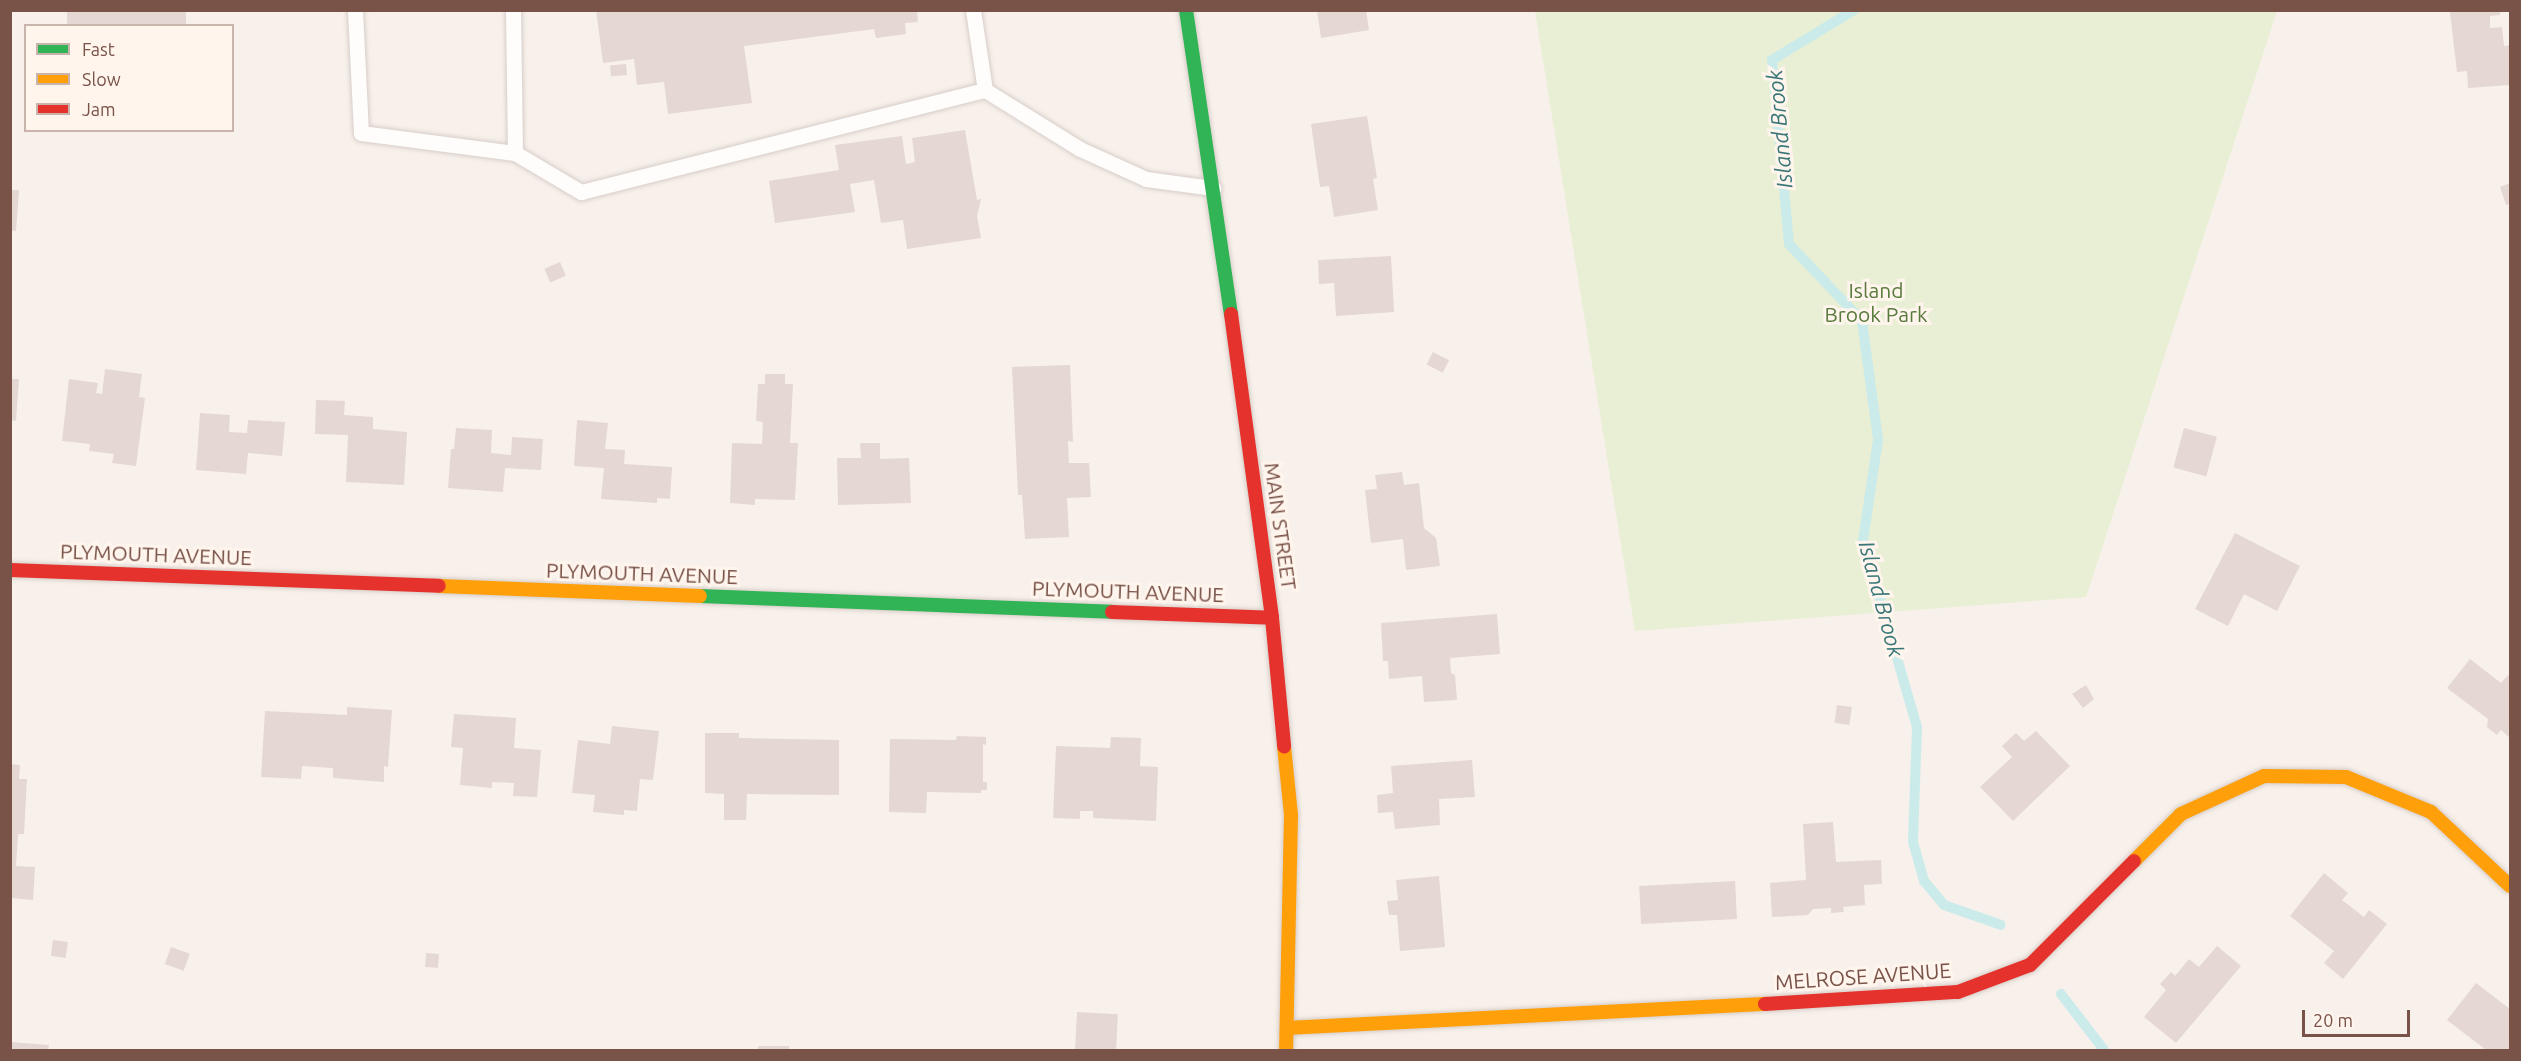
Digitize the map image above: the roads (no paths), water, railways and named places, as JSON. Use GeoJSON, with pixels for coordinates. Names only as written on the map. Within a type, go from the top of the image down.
{"type":"FeatureCollection","features":[{"type":"Feature","properties":{"kind":"street","name":"MAIN STREET"},"geometry":{"type":"LineString","coordinates":[[1186,10],[1213,188],[1272,618],[1291,815],[1286,1050]]}},
{"type":"Feature","properties":{"kind":"street","name":"PLYMOUTH AVENUE"},"geometry":{"type":"LineString","coordinates":[[10,570],[1272,618]]}},
{"type":"Feature","properties":{"kind":"street","name":"MELROSE AVENUE"},"geometry":{"type":"LineString","coordinates":[[1288,1028],[1523,1018],[1958,992],[2030,965],[2181,814],[2264,776],[2346,777],[2431,812],[2511,886]]}},
{"type":"Feature","properties":{"kind":"lane"},"geometry":{"type":"LineString","coordinates":[[355,10],[361,134],[515,153],[580,192],[984,90],[1080,149],[1146,179],[1213,188]]}},
{"type":"Feature","properties":{"kind":"lane"},"geometry":{"type":"LineString","coordinates":[[513,10],[515,153]]}},
{"type":"Feature","properties":{"kind":"lane"},"geometry":{"type":"LineString","coordinates":[[972,10],[984,90]]}},
{"type":"Feature","properties":{"kind":"waterway","name":"Island Brook"},"geometry":{"type":"LineString","coordinates":[[1854,10],[1772,60],[1789,244],[1862,321],[1878,440],[1863,540],[1917,727],[1913,842],[1924,881],[1944,905],[2001,925]]}},
{"type":"Feature","properties":{"kind":"waterway","name":"Island Brook"},"geometry":{"type":"LineString","coordinates":[[2061,994],[2104,1050]]}},
{"type":"Feature","properties":{"kind":"park label","name":"Island Brook Park"},"geometry":{"type":"Point","coordinates":[1876,302]}}]}
